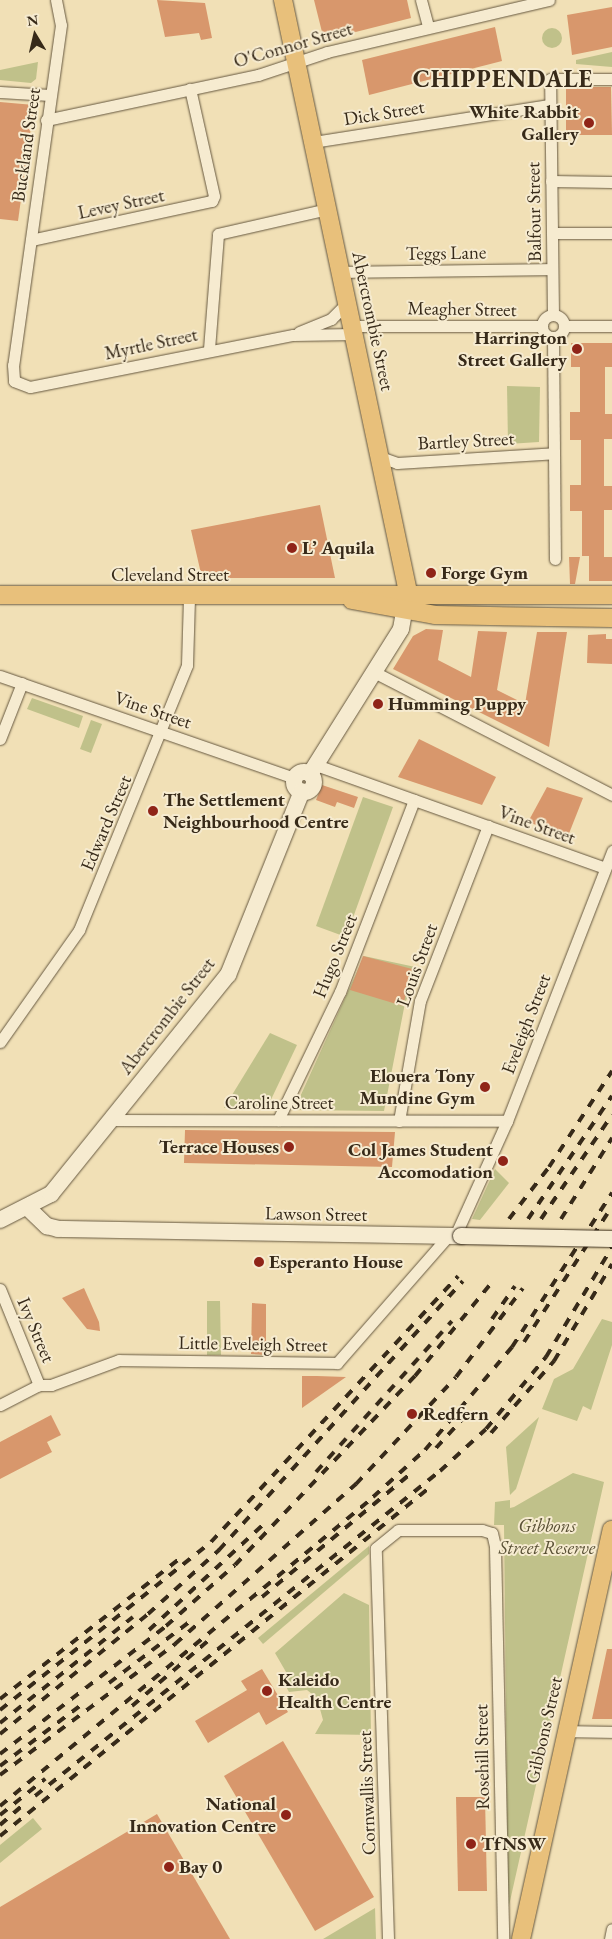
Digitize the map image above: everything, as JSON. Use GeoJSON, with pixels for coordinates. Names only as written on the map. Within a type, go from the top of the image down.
{"type":"FeatureCollection","features":[{"type":"Feature","properties":{"kind":"main road","name":"Abercrombie Street"},"geometry":{"type":"LineString","coordinates":[[283,0],[408,592]]}},
{"type":"Feature","properties":{"kind":"main road","name":"Cleveland Street"},"geometry":{"type":"LineString","coordinates":[[0,595],[340,597],[408,592],[612,595]]}},
{"type":"Feature","properties":{"kind":"main road"},"geometry":{"type":"LineString","coordinates":[[408,592],[463,616]]}},
{"type":"Feature","properties":{"kind":"main road","name":"Cleveland Street"},"geometry":{"type":"LineString","coordinates":[[340,597],[404,612],[463,616],[612,618]]}},
{"type":"Feature","properties":{"kind":"main road","name":"Gibbons Street"},"geometry":{"type":"LineString","coordinates":[[521,1939],[565,1731],[612,1531]]}},
{"type":"Feature","properties":{"kind":"street","name":"Buckland Street"},"geometry":{"type":"LineString","coordinates":[[17,384],[12,370],[61,24],[56,0]]}},
{"type":"Feature","properties":{"kind":"street"},"geometry":{"type":"LineString","coordinates":[[421,0],[428,27]]}},
{"type":"Feature","properties":{"kind":"street","name":"O'Connor Street"},"geometry":{"type":"LineString","coordinates":[[46,120],[258,74],[296,64],[327,52],[549,0]]}},
{"type":"Feature","properties":{"kind":"street","name":"Balfour Street"},"geometry":{"type":"LineString","coordinates":[[553,315],[550,79],[612,79]]}},
{"type":"Feature","properties":{"kind":"street","name":"Levey Street"},"geometry":{"type":"LineString","coordinates":[[31,240],[207,203],[214,196],[190,89]]}},
{"type":"Feature","properties":{"kind":"street"},"geometry":{"type":"LineString","coordinates":[[0,92],[50,95]]}},
{"type":"Feature","properties":{"kind":"street","name":"Dick Street"},"geometry":{"type":"LineString","coordinates":[[313,142],[550,105]]}},
{"type":"Feature","properties":{"kind":"street"},"geometry":{"type":"LineString","coordinates":[[551,182],[612,182]]}},
{"type":"Feature","properties":{"kind":"street"},"geometry":{"type":"LineString","coordinates":[[209,349],[215,238],[218,234],[327,209]]}},
{"type":"Feature","properties":{"kind":"street"},"geometry":{"type":"LineString","coordinates":[[552,233],[612,233]]}},
{"type":"Feature","properties":{"kind":"street","name":"Teggs Lane"},"geometry":{"type":"LineString","coordinates":[[340,272],[552,269]]}},
{"type":"Feature","properties":{"kind":"street","name":"Myrtle Street"},"geometry":{"type":"LineString","coordinates":[[293,335],[330,320],[347,303]]}},
{"type":"Feature","properties":{"kind":"street"},"geometry":{"type":"LineString","coordinates":[[553,315],[561,318],[564,326],[561,334],[553,337],[545,334],[542,326],[545,318],[553,315]]}},
{"type":"Feature","properties":{"kind":"street","name":"Meagher Street"},"geometry":{"type":"LineString","coordinates":[[353,330],[542,326]]}},
{"type":"Feature","properties":{"kind":"street"},"geometry":{"type":"LineString","coordinates":[[564,326],[612,326]]}},
{"type":"Feature","properties":{"kind":"street","name":"Myrtle Street"},"geometry":{"type":"LineString","coordinates":[[17,384],[30,387],[209,349],[293,335],[353,330]]}},
{"type":"Feature","properties":{"kind":"street"},"geometry":{"type":"LineString","coordinates":[[553,337],[555,559]]}},
{"type":"Feature","properties":{"kind":"street","name":"Bartley Street"},"geometry":{"type":"LineString","coordinates":[[380,457],[397,462],[448,461],[554,453]]}},
{"type":"Feature","properties":{"kind":"street","name":"Edward Street"},"geometry":{"type":"LineString","coordinates":[[0,1042],[80,930],[163,732],[187,665],[188,596]]}},
{"type":"Feature","properties":{"kind":"street","name":"Abercrombie Street"},"geometry":{"type":"LineString","coordinates":[[0,1220],[51,1194],[235,964],[306,777],[401,629],[404,612]]}},
{"type":"Feature","properties":{"kind":"street"},"geometry":{"type":"LineString","coordinates":[[374,672],[612,796]]}},
{"type":"Feature","properties":{"kind":"street","name":"Vine Street"},"geometry":{"type":"LineString","coordinates":[[0,676],[163,732],[306,777],[414,800],[605,868]]}},
{"type":"Feature","properties":{"kind":"street"},"geometry":{"type":"LineString","coordinates":[[0,740],[22,683]]}},
{"type":"Feature","properties":{"kind":"street","name":"Hugo Street"},"geometry":{"type":"LineString","coordinates":[[278,1120],[340,992],[414,800]]}},
{"type":"Feature","properties":{"kind":"street","name":"Louis Street"},"geometry":{"type":"LineString","coordinates":[[399,1121],[420,1001],[488,826]]}},
{"type":"Feature","properties":{"kind":"street","name":"Eveleigh Street"},"geometry":{"type":"LineString","coordinates":[[454,1236],[507,1121],[612,851]]}},
{"type":"Feature","properties":{"kind":"street","name":"Caroline Street"},"geometry":{"type":"LineString","coordinates":[[112,1120],[507,1121]]}},
{"type":"Feature","properties":{"kind":"street","name":"Lawson Street"},"geometry":{"type":"LineString","coordinates":[[27,1207],[47,1226],[58,1229],[612,1239]]}},
{"type":"Feature","properties":{"kind":"street","name":"Little Eveleigh Street"},"geometry":{"type":"LineString","coordinates":[[39,1384],[51,1385],[119,1360],[337,1363],[454,1236]]}},
{"type":"Feature","properties":{"kind":"street","name":"Ivy Street"},"geometry":{"type":"LineString","coordinates":[[0,1289],[39,1384]]}},
{"type":"Feature","properties":{"kind":"street"},"geometry":{"type":"LineString","coordinates":[[0,1405],[39,1384]]}},
{"type":"Feature","properties":{"kind":"street","name":"Rosehill Street"},"geometry":{"type":"LineString","coordinates":[[376,1555],[376,1548],[398,1530],[488,1531],[494,1538],[503,1939]]}},
{"type":"Feature","properties":{"kind":"street","name":"Cornwallis Street"},"geometry":{"type":"LineString","coordinates":[[376,1555],[388,1939]]}},
{"type":"Feature","properties":{"kind":"street"},"geometry":{"type":"LineString","coordinates":[[565,1731],[612,1732]]}},
{"type":"Feature","properties":{"kind":"street"},"geometry":{"type":"LineString","coordinates":[[610,1939],[612,1929]]}},
{"type":"Feature","properties":{"kind":"green space"},"geometry":{"type":"Polygon","coordinates":[[[552,28],[559,31],[562,38],[559,45],[552,48],[545,45],[542,38],[545,31],[552,28]]]}},
{"type":"Feature","properties":{"kind":"green space"},"geometry":{"type":"Polygon","coordinates":[[[612,52],[612,67],[576,64],[576,60],[612,52]]]}},
{"type":"Feature","properties":{"kind":"green space"},"geometry":{"type":"Polygon","coordinates":[[[38,62],[36,79],[31,83],[0,80],[0,70],[38,62]]]}},
{"type":"Feature","properties":{"kind":"green space"},"geometry":{"type":"Polygon","coordinates":[[[507,386],[540,387],[539,442],[508,444],[507,386]]]}},
{"type":"Feature","properties":{"kind":"green space"},"geometry":{"type":"Polygon","coordinates":[[[32,698],[83,716],[79,728],[27,709],[32,698]]]}},
{"type":"Feature","properties":{"kind":"green space"},"geometry":{"type":"Polygon","coordinates":[[[91,720],[102,724],[91,753],[80,749],[91,720]]]}},
{"type":"Feature","properties":{"kind":"green space"},"geometry":{"type":"Polygon","coordinates":[[[363,797],[393,807],[346,937],[316,926],[363,797]]]}},
{"type":"Feature","properties":{"kind":"green space"},"geometry":{"type":"Polygon","coordinates":[[[364,956],[420,968],[405,1003],[384,1111],[294,1110],[364,956]]]}},
{"type":"Feature","properties":{"kind":"green space"},"geometry":{"type":"Polygon","coordinates":[[[270,1033],[297,1045],[267,1108],[224,1108],[270,1033]]]}},
{"type":"Feature","properties":{"kind":"green space"},"geometry":{"type":"Polygon","coordinates":[[[495,1169],[509,1183],[480,1220],[472,1219],[495,1169]]]}},
{"type":"Feature","properties":{"kind":"green space"},"geometry":{"type":"Polygon","coordinates":[[[207,1301],[220,1301],[221,1355],[207,1355],[207,1301]]]}},
{"type":"Feature","properties":{"kind":"green space"},"geometry":{"type":"Polygon","coordinates":[[[602,1319],[612,1322],[612,1345],[591,1410],[583,1406],[577,1421],[542,1409],[554,1379],[573,1369],[602,1319]]]}},
{"type":"Feature","properties":{"kind":"green space"},"geometry":{"type":"Polygon","coordinates":[[[539,1417],[516,1489],[510,1495],[506,1447],[539,1417]]]}},
{"type":"Feature","properties":{"kind":"green space","name":"Gibbons Street Reserve"},"geometry":{"type":"Polygon","coordinates":[[[573,1473],[604,1482],[508,1910],[504,1525],[494,1525],[495,1502],[510,1500],[510,1508],[514,1507],[573,1473]]]}},
{"type":"Feature","properties":{"kind":"green space"},"geometry":{"type":"Polygon","coordinates":[[[369,1546],[369,1554],[263,1644],[258,1638],[369,1546]]]}},
{"type":"Feature","properties":{"kind":"green space"},"geometry":{"type":"Polygon","coordinates":[[[344,1593],[369,1605],[371,1735],[315,1734],[323,1720],[317,1698],[307,1690],[289,1692],[283,1681],[286,1672],[275,1653],[344,1593]]]}},
{"type":"Feature","properties":{"kind":"green space"},"geometry":{"type":"Polygon","coordinates":[[[33,1818],[42,1829],[0,1863],[0,1845],[33,1818]]]}},
{"type":"Feature","properties":{"kind":"green space"},"geometry":{"type":"Polygon","coordinates":[[[375,1908],[376,1939],[323,1939],[375,1908]]]}},
{"type":"Feature","properties":{"kind":"building"},"geometry":{"type":"Polygon","coordinates":[[[157,0],[205,3],[212,38],[201,40],[199,33],[165,37],[157,0]]]}},
{"type":"Feature","properties":{"kind":"building"},"geometry":{"type":"Polygon","coordinates":[[[314,0],[407,0],[411,18],[324,40],[314,0]]]}},
{"type":"Feature","properties":{"kind":"building"},"geometry":{"type":"Polygon","coordinates":[[[612,7],[612,47],[572,55],[567,15],[612,7]]]}},
{"type":"Feature","properties":{"kind":"building"},"geometry":{"type":"Polygon","coordinates":[[[495,27],[502,61],[369,95],[362,60],[495,27]]]}},
{"type":"Feature","properties":{"kind":"building","name":"White Rabbit Gallery"},"geometry":{"type":"Polygon","coordinates":[[[566,87],[611,87],[612,135],[566,135],[566,87]]]}},
{"type":"Feature","properties":{"kind":"building"},"geometry":{"type":"Polygon","coordinates":[[[0,102],[34,105],[18,221],[0,219],[0,102]]]}},
{"type":"Feature","properties":{"kind":"building"},"geometry":{"type":"Polygon","coordinates":[[[571,343],[612,343],[612,367],[605,367],[605,414],[612,414],[612,439],[604,439],[604,486],[612,486],[612,510],[604,510],[604,557],[612,557],[612,581],[589,581],[589,556],[582,556],[582,511],[570,511],[570,485],[581,485],[581,440],[570,440],[570,412],[580,412],[580,367],[571,367],[571,343]]]}},
{"type":"Feature","properties":{"kind":"building"},"geometry":{"type":"Polygon","coordinates":[[[320,505],[335,578],[202,578],[191,530],[320,505]]]}},
{"type":"Feature","properties":{"kind":"building"},"geometry":{"type":"Polygon","coordinates":[[[569,557],[580,557],[575,584],[570,584],[569,557]]]}},
{"type":"Feature","properties":{"kind":"building"},"geometry":{"type":"Polygon","coordinates":[[[426,629],[443,630],[438,660],[471,677],[478,631],[507,632],[497,690],[525,704],[537,632],[567,632],[549,747],[393,669],[413,636],[426,629]]]}},
{"type":"Feature","properties":{"kind":"building"},"geometry":{"type":"Polygon","coordinates":[[[606,634],[606,639],[612,639],[612,664],[587,663],[588,635],[606,634]]]}},
{"type":"Feature","properties":{"kind":"building"},"geometry":{"type":"Polygon","coordinates":[[[419,739],[496,777],[482,805],[398,777],[419,739]]]}},
{"type":"Feature","properties":{"kind":"building"},"geometry":{"type":"Polygon","coordinates":[[[322,785],[358,797],[354,808],[337,802],[335,807],[316,800],[322,785]]]}},
{"type":"Feature","properties":{"kind":"building"},"geometry":{"type":"Polygon","coordinates":[[[547,787],[583,798],[568,836],[528,822],[547,787]]]}},
{"type":"Feature","properties":{"kind":"building"},"geometry":{"type":"Polygon","coordinates":[[[363,956],[412,969],[403,1006],[350,990],[363,956]]]}},
{"type":"Feature","properties":{"kind":"building","name":"Terrace Houses"},"geometry":{"type":"Polygon","coordinates":[[[185,1130],[395,1132],[392,1167],[184,1163],[185,1130]]]}},
{"type":"Feature","properties":{"kind":"building"},"geometry":{"type":"Polygon","coordinates":[[[84,1288],[99,1322],[100,1331],[87,1329],[62,1298],[84,1288]]]}},
{"type":"Feature","properties":{"kind":"building"},"geometry":{"type":"Polygon","coordinates":[[[252,1303],[266,1304],[266,1355],[251,1354],[252,1303]]]}},
{"type":"Feature","properties":{"kind":"building"},"geometry":{"type":"Polygon","coordinates":[[[302,1376],[317,1376],[346,1377],[302,1408],[302,1376]]]}},
{"type":"Feature","properties":{"kind":"building"},"geometry":{"type":"Polygon","coordinates":[[[51,1415],[61,1435],[47,1442],[52,1452],[0,1479],[0,1442],[51,1415]]]}},
{"type":"Feature","properties":{"kind":"building"},"geometry":{"type":"Polygon","coordinates":[[[607,1649],[612,1649],[612,1719],[592,1719],[607,1649]]]}},
{"type":"Feature","properties":{"kind":"building"},"geometry":{"type":"Polygon","coordinates":[[[262,1669],[288,1712],[266,1725],[259,1712],[208,1743],[195,1721],[247,1690],[241,1681],[262,1669]]]}},
{"type":"Feature","properties":{"kind":"building","name":"National Innovation Centre"},"geometry":{"type":"Polygon","coordinates":[[[283,1741],[374,1897],[315,1931],[224,1776],[283,1741]]]}},
{"type":"Feature","properties":{"kind":"building","name":"TfNSW"},"geometry":{"type":"Polygon","coordinates":[[[456,1797],[485,1797],[487,1891],[458,1891],[456,1797]]]}},
{"type":"Feature","properties":{"kind":"building"},"geometry":{"type":"Polygon","coordinates":[[[157,1814],[230,1939],[0,1939],[0,1907],[157,1814]]]}},
{"type":"Feature","properties":{"kind":"railway"},"geometry":{"type":"LineString","coordinates":[[509,1219],[549,1167],[612,1071]]}},
{"type":"Feature","properties":{"kind":"railway"},"geometry":{"type":"LineString","coordinates":[[528,1219],[612,1096]]}},
{"type":"Feature","properties":{"kind":"railway"},"geometry":{"type":"LineString","coordinates":[[541,1219],[612,1115]]}},
{"type":"Feature","properties":{"kind":"railway"},"geometry":{"type":"LineString","coordinates":[[561,1219],[612,1138]]}},
{"type":"Feature","properties":{"kind":"railway"},"geometry":{"type":"LineString","coordinates":[[0,1806],[373,1497],[425,1450],[512,1347],[612,1193]]}},
{"type":"Feature","properties":{"kind":"railway"},"geometry":{"type":"LineString","coordinates":[[524,1342],[607,1214]]}},
{"type":"Feature","properties":{"kind":"railway"},"geometry":{"type":"LineString","coordinates":[[35,1796],[440,1471],[486,1429],[546,1357],[612,1247]]}},
{"type":"Feature","properties":{"kind":"railway"},"geometry":{"type":"LineString","coordinates":[[491,1433],[554,1361],[612,1264]]}},
{"type":"Feature","properties":{"kind":"railway"},"geometry":{"type":"LineString","coordinates":[[0,1710],[211,1542],[458,1276]]}},
{"type":"Feature","properties":{"kind":"railway"},"geometry":{"type":"LineString","coordinates":[[0,1734],[148,1614],[219,1550],[463,1281]]}},
{"type":"Feature","properties":{"kind":"railway"},"geometry":{"type":"LineString","coordinates":[[0,1754],[166,1626],[235,1565],[415,1376],[489,1286]]}},
{"type":"Feature","properties":{"kind":"railway"},"geometry":{"type":"LineString","coordinates":[[492,1319],[515,1286]]}},
{"type":"Feature","properties":{"kind":"railway"},"geometry":{"type":"LineString","coordinates":[[0,1775],[175,1644],[356,1484],[456,1377],[523,1288]]}},
{"type":"Feature","properties":{"kind":"railway"},"geometry":{"type":"LineString","coordinates":[[316,1472],[452,1321]]}},
{"type":"Feature","properties":{"kind":"railway"},"geometry":{"type":"LineString","coordinates":[[436,1448],[468,1413]]}},
{"type":"Feature","properties":{"kind":"railway"},"geometry":{"type":"LineString","coordinates":[[262,1597],[410,1474]]}},
{"type":"Feature","properties":{"kind":"railway"},"geometry":{"type":"LineString","coordinates":[[0,1836],[429,1488]]}},
{"type":"Feature","properties":{"kind":"railway"},"geometry":{"type":"LineString","coordinates":[[149,1630],[267,1521]]}},
{"type":"Feature","properties":{"kind":"railway"},"geometry":{"type":"LineString","coordinates":[[0,1699],[183,1556]]}},
{"type":"Feature","properties":{"kind":"railway"},"geometry":{"type":"LineString","coordinates":[[0,1723],[133,1617]]}},
{"type":"Feature","properties":{"kind":"railway"},"geometry":{"type":"LineString","coordinates":[[109,1683],[189,1622]]}},
{"type":"Feature","properties":{"kind":"railway"},"geometry":{"type":"LineString","coordinates":[[132,1706],[209,1640]]}},
{"type":"Feature","properties":{"kind":"railway"},"geometry":{"type":"LineString","coordinates":[[0,1766],[80,1706]]}},
{"type":"Feature","properties":{"kind":"railway"},"geometry":{"type":"LineString","coordinates":[[0,1815],[45,1779]]}},
{"type":"Feature","properties":{"kind":"railway"},"geometry":{"type":"LineString","coordinates":[[0,1825],[21,1807]]}},
{"type":"Feature","properties":{"kind":"place","name":"White Rabbit Gallery"},"geometry":{"type":"Point","coordinates":[589,123]}},
{"type":"Feature","properties":{"kind":"place","name":"Harrington Street Gallery"},"geometry":{"type":"Point","coordinates":[577,349]}},
{"type":"Feature","properties":{"kind":"place","name":"L’ Aquila"},"geometry":{"type":"Point","coordinates":[292,548]}},
{"type":"Feature","properties":{"kind":"place","name":"Forge Gym"},"geometry":{"type":"Point","coordinates":[431,573]}},
{"type":"Feature","properties":{"kind":"place","name":"Humming Puppy"},"geometry":{"type":"Point","coordinates":[378,704]}},
{"type":"Feature","properties":{"kind":"place","name":"The Settlement Neighbourhood Centre"},"geometry":{"type":"Point","coordinates":[153,811]}},
{"type":"Feature","properties":{"kind":"place","name":"Elouera Tony Mundine Gym"},"geometry":{"type":"Point","coordinates":[485,1087]}},
{"type":"Feature","properties":{"kind":"place","name":"Terrace Houses"},"geometry":{"type":"Point","coordinates":[289,1147]}},
{"type":"Feature","properties":{"kind":"place","name":"Col James Student Accomodation"},"geometry":{"type":"Point","coordinates":[503,1161]}},
{"type":"Feature","properties":{"kind":"place","name":"Esperanto House"},"geometry":{"type":"Point","coordinates":[259,1262]}},
{"type":"Feature","properties":{"kind":"place","name":"Redfern"},"geometry":{"type":"Point","coordinates":[412,1414]}},
{"type":"Feature","properties":{"kind":"place","name":"Kaleido Health Centre"},"geometry":{"type":"Point","coordinates":[267,1691]}},
{"type":"Feature","properties":{"kind":"place","name":"National Innovation Centre"},"geometry":{"type":"Point","coordinates":[286,1815]}},
{"type":"Feature","properties":{"kind":"place","name":"TfNSW"},"geometry":{"type":"Point","coordinates":[471,1844]}},
{"type":"Feature","properties":{"kind":"place","name":"Bay 0"},"geometry":{"type":"Point","coordinates":[169,1867]}},
{"type":"Feature","properties":{"kind":"district","name":"CHIPPENDALE"},"geometry":{"type":"Point","coordinates":[503,79]}}]}
